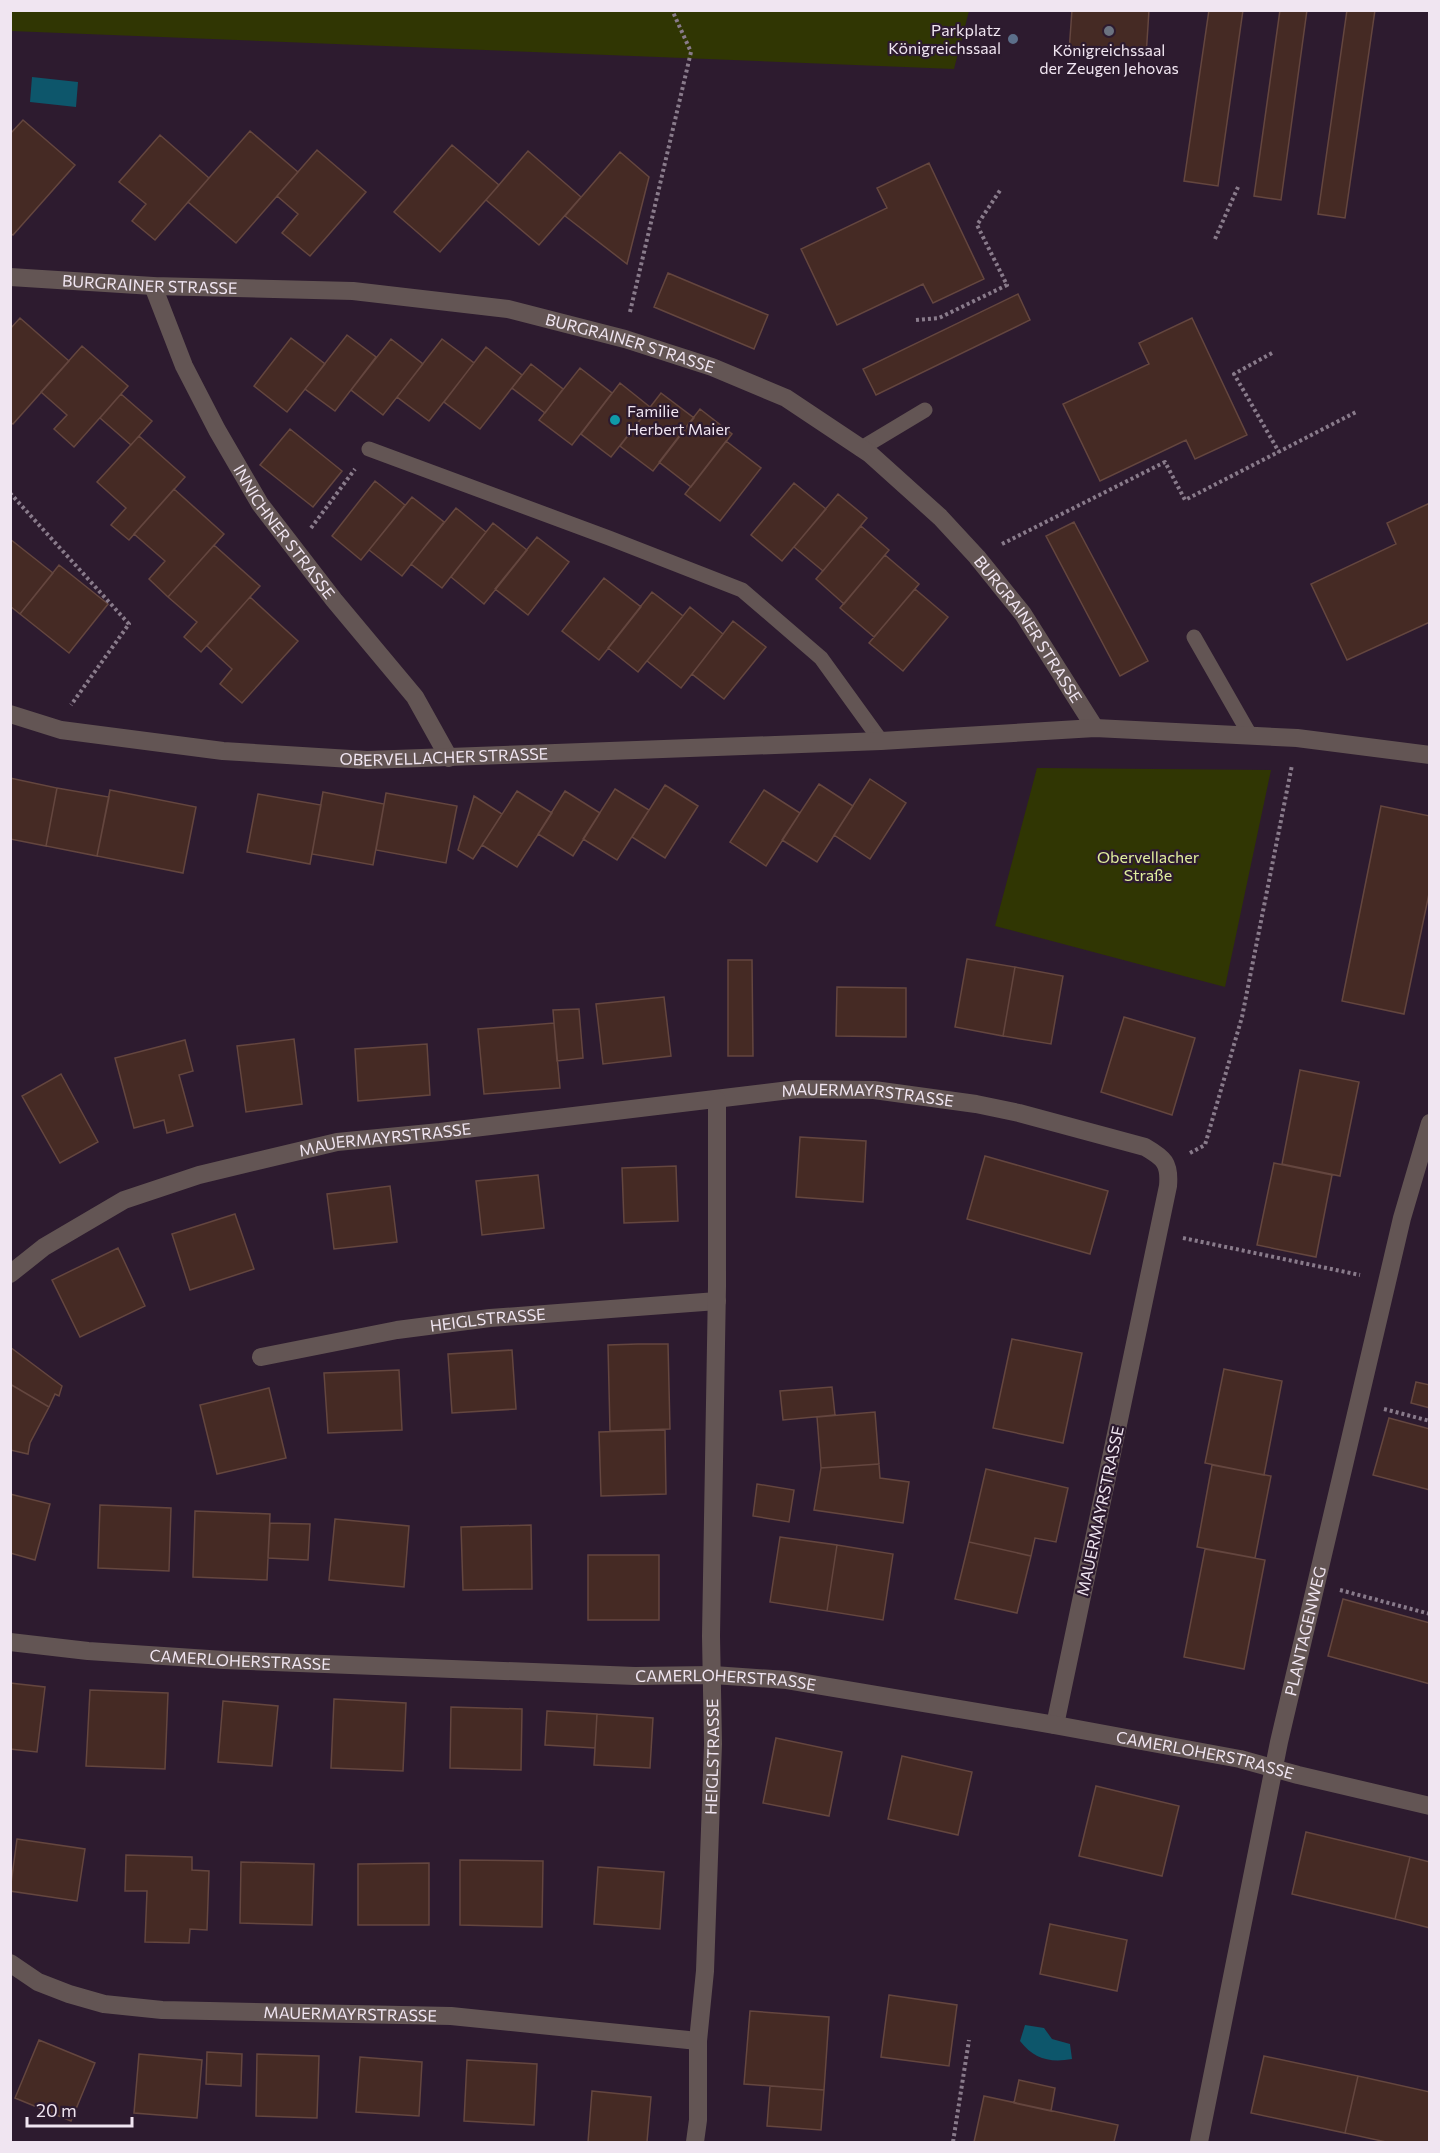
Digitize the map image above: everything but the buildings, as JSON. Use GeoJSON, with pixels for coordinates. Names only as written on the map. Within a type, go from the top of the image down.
{"type":"FeatureCollection","features":[{"type":"Feature","properties":{"kind":"street","name":"BURGRAINER STRASSE"},"geometry":{"type":"LineString","coordinates":[[10,278],[153,286],[353,291],[508,309],[625,339],[712,367],[786,398],[870,454],[939,518],[976,557],[1023,614],[1095,728]]}},
{"type":"Feature","properties":{"kind":"street","name":"INNICHNER STRASSE"},"geometry":{"type":"LineString","coordinates":[[153,286],[184,366],[217,430],[260,504],[334,600],[415,697],[449,758]]}},
{"type":"Feature","properties":{"kind":"street","name":"OBERVELLACHER STRASSE"},"geometry":{"type":"LineString","coordinates":[[10,714],[61,730],[223,751],[367,760],[881,741],[1095,728],[1297,738],[1430,755]]}},
{"type":"Feature","properties":{"kind":"street","name":"MAUERMAYRSTRASSE"},"geometry":{"type":"LineString","coordinates":[[12,1269],[44,1247],[124,1200],[199,1175],[337,1142],[798,1089],[874,1090],[929,1097],[1019,1113],[1144,1147],[1160,1156],[1167,1165],[1168,1186],[1055,1725]]}},
{"type":"Feature","properties":{"kind":"street","name":"HEIGLSTRASSE"},"geometry":{"type":"LineString","coordinates":[[695,2142],[698,2120],[698,2041],[705,1971],[712,1756],[711,1636],[717,1300],[717,1100]]}},
{"type":"Feature","properties":{"kind":"street","name":"PLANTAGENWEG"},"geometry":{"type":"LineString","coordinates":[[1199,2142],[1274,1769],[1401,1218],[1430,1123]]}},
{"type":"Feature","properties":{"kind":"street","name":"HEIGLSTRASSE"},"geometry":{"type":"LineString","coordinates":[[261,1357],[397,1330],[490,1318],[717,1300]]}},
{"type":"Feature","properties":{"kind":"street","name":"CAMERLOHERSTRASSE"},"geometry":{"type":"LineString","coordinates":[[10,1642],[88,1651],[224,1660],[634,1676],[713,1675],[787,1680],[1240,1759],[1430,1806]]}},
{"type":"Feature","properties":{"kind":"street","name":"MAUERMAYRSTRASSE"},"geometry":{"type":"LineString","coordinates":[[10,1963],[38,1982],[105,2004],[162,2010],[451,2016],[698,2041]]}},
{"type":"Feature","properties":{"kind":"lane"},"geometry":{"type":"LineString","coordinates":[[860,449],[925,410]]}},
{"type":"Feature","properties":{"kind":"lane"},"geometry":{"type":"LineString","coordinates":[[369,449],[742,590],[821,658],[881,741]]}},
{"type":"Feature","properties":{"kind":"lane"},"geometry":{"type":"LineString","coordinates":[[1194,637],[1250,735]]}},
{"type":"Feature","properties":{"kind":"path"},"geometry":{"type":"LineString","coordinates":[[625,339],[691,52],[672,10]]}},
{"type":"Feature","properties":{"kind":"path"},"geometry":{"type":"LineString","coordinates":[[1215,239],[1238,188]]}},
{"type":"Feature","properties":{"kind":"path"},"geometry":{"type":"LineString","coordinates":[[916,320],[939,318],[1007,285],[977,225],[1001,189]]}},
{"type":"Feature","properties":{"kind":"path"},"geometry":{"type":"LineString","coordinates":[[1272,353],[1234,374],[1279,452]]}},
{"type":"Feature","properties":{"kind":"path"},"geometry":{"type":"LineString","coordinates":[[976,557],[1165,462],[1185,500],[1358,411]]}},
{"type":"Feature","properties":{"kind":"path"},"geometry":{"type":"LineString","coordinates":[[321,513],[352,473]]}},
{"type":"Feature","properties":{"kind":"path"},"geometry":{"type":"LineString","coordinates":[[10,493],[129,624],[86,683]]}},
{"type":"Feature","properties":{"kind":"path"},"geometry":{"type":"LineString","coordinates":[[1167,1165],[1205,1145],[1242,1017],[1297,738]]}},
{"type":"Feature","properties":{"kind":"path"},"geometry":{"type":"LineString","coordinates":[[1158,1233],[1367,1276]]}},
{"type":"Feature","properties":{"kind":"path"},"geometry":{"type":"LineString","coordinates":[[1383,1409],[1430,1421]]}},
{"type":"Feature","properties":{"kind":"path"},"geometry":{"type":"LineString","coordinates":[[1338,1590],[1430,1614]]}},
{"type":"Feature","properties":{"kind":"path"},"geometry":{"type":"LineString","coordinates":[[952,2142],[969,2040]]}},
{"type":"Feature","properties":{"kind":"green space"},"geometry":{"type":"Polygon","coordinates":[[[11,10],[969,11],[954,69],[11,31],[11,10]]]}},
{"type":"Feature","properties":{"kind":"green space","name":"Obervellacher Straße"},"geometry":{"type":"Polygon","coordinates":[[[1037,768],[1271,770],[1225,987],[995,926],[1037,768]]]}},
{"type":"Feature","properties":{"kind":"water"},"geometry":{"type":"Polygon","coordinates":[[[32,77],[78,82],[76,107],[30,102],[32,77]]]}},
{"type":"Feature","properties":{"kind":"water"},"geometry":{"type":"Polygon","coordinates":[[[1025,2025],[1044,2028],[1052,2039],[1070,2044],[1072,2059],[1050,2060],[1031,2052],[1020,2041],[1025,2025]]]}},
{"type":"Feature","properties":{"kind":"place","name":"Königreichssaal der Zeugen Jehovas"},"geometry":{"type":"Point","coordinates":[1109,31]}},
{"type":"Feature","properties":{"kind":"place","name":"Parkplatz Königreichssaal"},"geometry":{"type":"Point","coordinates":[1013,39]}},
{"type":"Feature","properties":{"kind":"place","name":"Familie Herbert Maier"},"geometry":{"type":"Point","coordinates":[615,420]}}]}
